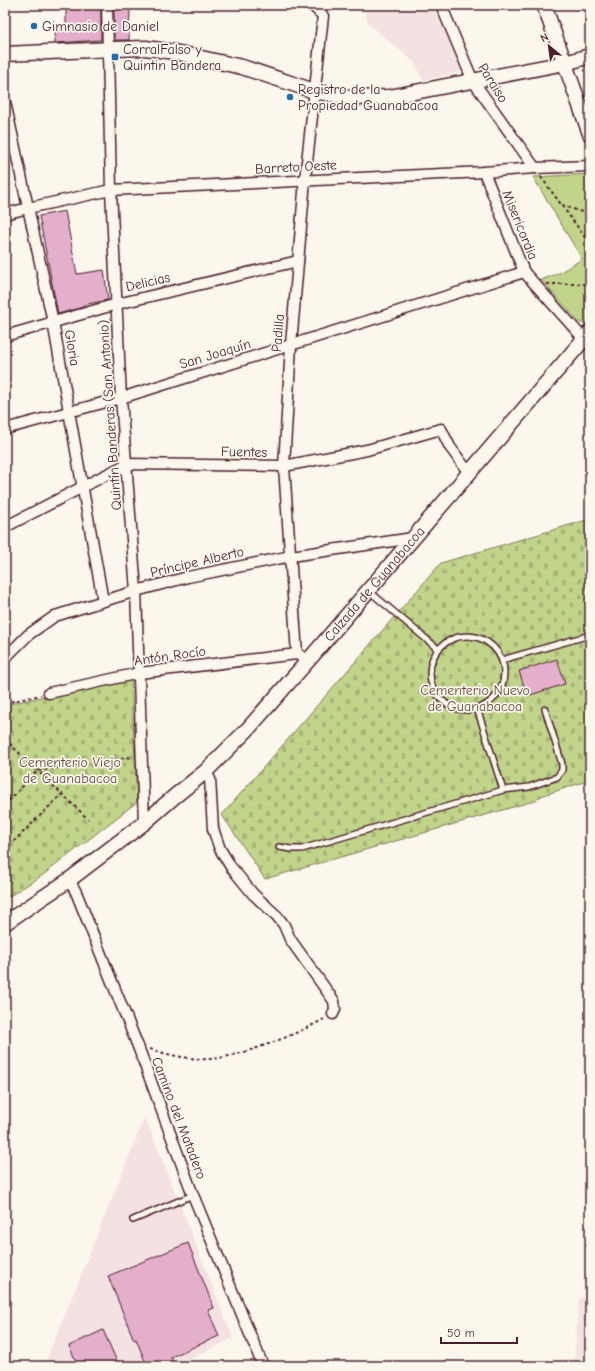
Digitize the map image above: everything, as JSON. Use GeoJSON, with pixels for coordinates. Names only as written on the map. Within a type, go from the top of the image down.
{"type":"FeatureCollection","features":[{"type":"Feature","properties":{"kind":"main road"},"geometry":{"type":"LineString","coordinates":[[544,5],[590,134]]}},
{"type":"Feature","properties":{"kind":"main road"},"geometry":{"type":"LineString","coordinates":[[5,54],[146,48],[194,55],[242,67],[314,91],[353,98],[389,97],[565,63],[590,56]]}},
{"type":"Feature","properties":{"kind":"main road","name":"Calzada de Guanabacoa"},"geometry":{"type":"LineString","coordinates":[[5,923],[69,880],[144,823],[205,772],[246,730],[303,657],[369,591],[587,336]]}},
{"type":"Feature","properties":{"kind":"street","name":"Quintín Banderas (San Antonio)"},"geometry":{"type":"LineString","coordinates":[[107,5],[111,190],[116,304],[121,398],[136,591],[144,823]]}},
{"type":"Feature","properties":{"kind":"street","name":"Padilla"},"geometry":{"type":"LineString","coordinates":[[303,657],[291,556],[284,466],[291,345],[305,180],[323,16],[312,5]]}},
{"type":"Feature","properties":{"kind":"street","name":"Paraiso"},"geometry":{"type":"LineString","coordinates":[[441,5],[473,81],[535,168]]}},
{"type":"Feature","properties":{"kind":"street","name":"Gloria"},"geometry":{"type":"LineString","coordinates":[[5,102],[53,322],[103,601]]}},
{"type":"Feature","properties":{"kind":"street","name":"Barreto Oeste"},"geometry":{"type":"LineString","coordinates":[[5,214],[111,190],[590,166]]}},
{"type":"Feature","properties":{"kind":"street","name":"Misericordia"},"geometry":{"type":"LineString","coordinates":[[484,172],[524,272],[534,284],[587,336]]}},
{"type":"Feature","properties":{"kind":"street","name":"Delicias"},"geometry":{"type":"LineString","coordinates":[[5,336],[116,304],[298,261]]}},
{"type":"Feature","properties":{"kind":"street","name":"San Joaquín"},"geometry":{"type":"LineString","coordinates":[[5,429],[121,398],[524,272]]}},
{"type":"Feature","properties":{"kind":"street","name":"Fuentes"},"geometry":{"type":"LineString","coordinates":[[5,527],[127,464],[284,466],[367,450],[441,429],[450,447],[469,473]]}},
{"type":"Feature","properties":{"kind":"street","name":"Príncipe Alberto"},"geometry":{"type":"LineString","coordinates":[[5,658],[28,635],[55,616],[136,591],[188,577],[291,556],[413,538]]}},
{"type":"Feature","properties":{"kind":"street","name":"Antón Rocío"},"geometry":{"type":"LineString","coordinates":[[49,693],[139,673],[303,657]]}},
{"type":"Feature","properties":{"kind":"street"},"geometry":{"type":"LineString","coordinates":[[205,772],[210,779],[213,829],[220,849],[231,867],[253,894],[277,916],[284,925],[290,939],[334,1001],[335,1009],[333,1014]]}},
{"type":"Feature","properties":{"kind":"street","name":"Camino del Matadero"},"geometry":{"type":"LineString","coordinates":[[69,880],[76,892],[139,1050],[194,1195],[263,1366]]}},
{"type":"Feature","properties":{"kind":"lane"},"geometry":{"type":"LineString","coordinates":[[369,591],[438,649]]}},
{"type":"Feature","properties":{"kind":"lane"},"geometry":{"type":"LineString","coordinates":[[502,660],[590,635]]}},
{"type":"Feature","properties":{"kind":"lane"},"geometry":{"type":"LineString","coordinates":[[460,636],[474,636],[486,640],[500,654],[502,660],[504,673],[502,686],[494,698],[478,708],[458,708],[446,703],[436,693],[431,681],[430,668],[438,649],[448,641],[460,636]]}},
{"type":"Feature","properties":{"kind":"lane"},"geometry":{"type":"LineString","coordinates":[[478,708],[503,790]]}},
{"type":"Feature","properties":{"kind":"lane"},"geometry":{"type":"LineString","coordinates":[[279,846],[291,849],[302,849],[503,790],[529,787],[557,777],[562,770],[562,764],[544,709]]}},
{"type":"Feature","properties":{"kind":"lane"},"geometry":{"type":"LineString","coordinates":[[134,1220],[194,1195]]}},
{"type":"Feature","properties":{"kind":"path"},"geometry":{"type":"LineString","coordinates":[[535,168],[590,244]]}},
{"type":"Feature","properties":{"kind":"path"},"geometry":{"type":"LineString","coordinates":[[561,204],[590,215]]}},
{"type":"Feature","properties":{"kind":"path"},"geometry":{"type":"LineString","coordinates":[[534,284],[590,284]]}},
{"type":"Feature","properties":{"kind":"path"},"geometry":{"type":"LineString","coordinates":[[5,703],[49,693]]}},
{"type":"Feature","properties":{"kind":"path"},"geometry":{"type":"LineString","coordinates":[[5,746],[8,743],[88,819]]}},
{"type":"Feature","properties":{"kind":"path"},"geometry":{"type":"LineString","coordinates":[[5,805],[37,771],[132,756]]}},
{"type":"Feature","properties":{"kind":"path"},"geometry":{"type":"LineString","coordinates":[[5,850],[62,794]]}},
{"type":"Feature","properties":{"kind":"path"},"geometry":{"type":"LineString","coordinates":[[139,1050],[146,1048],[162,1053],[201,1060],[225,1057],[274,1042],[317,1024],[333,1014]]}},
{"type":"Feature","properties":{"kind":"shaded area"},"geometry":{"type":"Polygon","coordinates":[[[362,5],[433,5],[462,72],[423,80],[415,63],[369,24],[362,5]]]}},
{"type":"Feature","properties":{"kind":"shaded area"},"geometry":{"type":"Polygon","coordinates":[[[145,1117],[233,1338],[175,1366],[44,1366],[145,1117]]]}},
{"type":"Feature","properties":{"kind":"shaded area"},"geometry":{"type":"Polygon","coordinates":[[[590,1293],[590,1366],[574,1366],[579,1299],[590,1293]]]}},
{"type":"Feature","properties":{"kind":"green space"},"geometry":{"type":"Polygon","coordinates":[[[590,174],[590,316],[584,324],[579,322],[541,280],[559,273],[582,259],[533,177],[590,174]]]}},
{"type":"Feature","properties":{"kind":"green space","name":"Cementerio Nuevo de Guanabacoa"},"geometry":{"type":"Polygon","coordinates":[[[590,519],[590,780],[541,796],[537,800],[265,879],[222,815],[441,563],[590,519]]]}},
{"type":"Feature","properties":{"kind":"green space","name":"Cementerio Viejo de Guanabacoa"},"geometry":{"type":"Polygon","coordinates":[[[131,677],[137,802],[43,875],[5,899],[5,705],[131,677]]]}},
{"type":"Feature","properties":{"kind":"building"},"geometry":{"type":"Polygon","coordinates":[[[66,5],[97,5],[97,9],[101,9],[101,40],[55,43],[55,24],[66,25],[66,5]]]}},
{"type":"Feature","properties":{"kind":"building"},"geometry":{"type":"Polygon","coordinates":[[[114,9],[130,9],[129,40],[114,40],[114,9]]]}},
{"type":"Feature","properties":{"kind":"building"},"geometry":{"type":"Polygon","coordinates":[[[65,211],[77,274],[104,270],[108,300],[83,305],[83,307],[58,314],[39,216],[65,211]]]}},
{"type":"Feature","properties":{"kind":"building"},"geometry":{"type":"Polygon","coordinates":[[[557,659],[565,684],[527,696],[519,671],[557,659]]]}},
{"type":"Feature","properties":{"kind":"building"},"geometry":{"type":"Polygon","coordinates":[[[188,1243],[214,1308],[208,1310],[219,1336],[171,1357],[175,1366],[147,1366],[136,1339],[134,1340],[108,1276],[188,1243]]]}},
{"type":"Feature","properties":{"kind":"building"},"geometry":{"type":"Polygon","coordinates":[[[103,1330],[119,1366],[78,1366],[69,1346],[103,1330]]]}},
{"type":"Feature","properties":{"kind":"place","name":"Gimnasio de Daniel"},"geometry":{"type":"Point","coordinates":[34,26]}},
{"type":"Feature","properties":{"kind":"place","name":"CorralFalso y Quintin Bandera"},"geometry":{"type":"Point","coordinates":[115,57]}},
{"type":"Feature","properties":{"kind":"place","name":"Registro de la Propiedad Guanabacoa"},"geometry":{"type":"Point","coordinates":[290,97]}}]}
